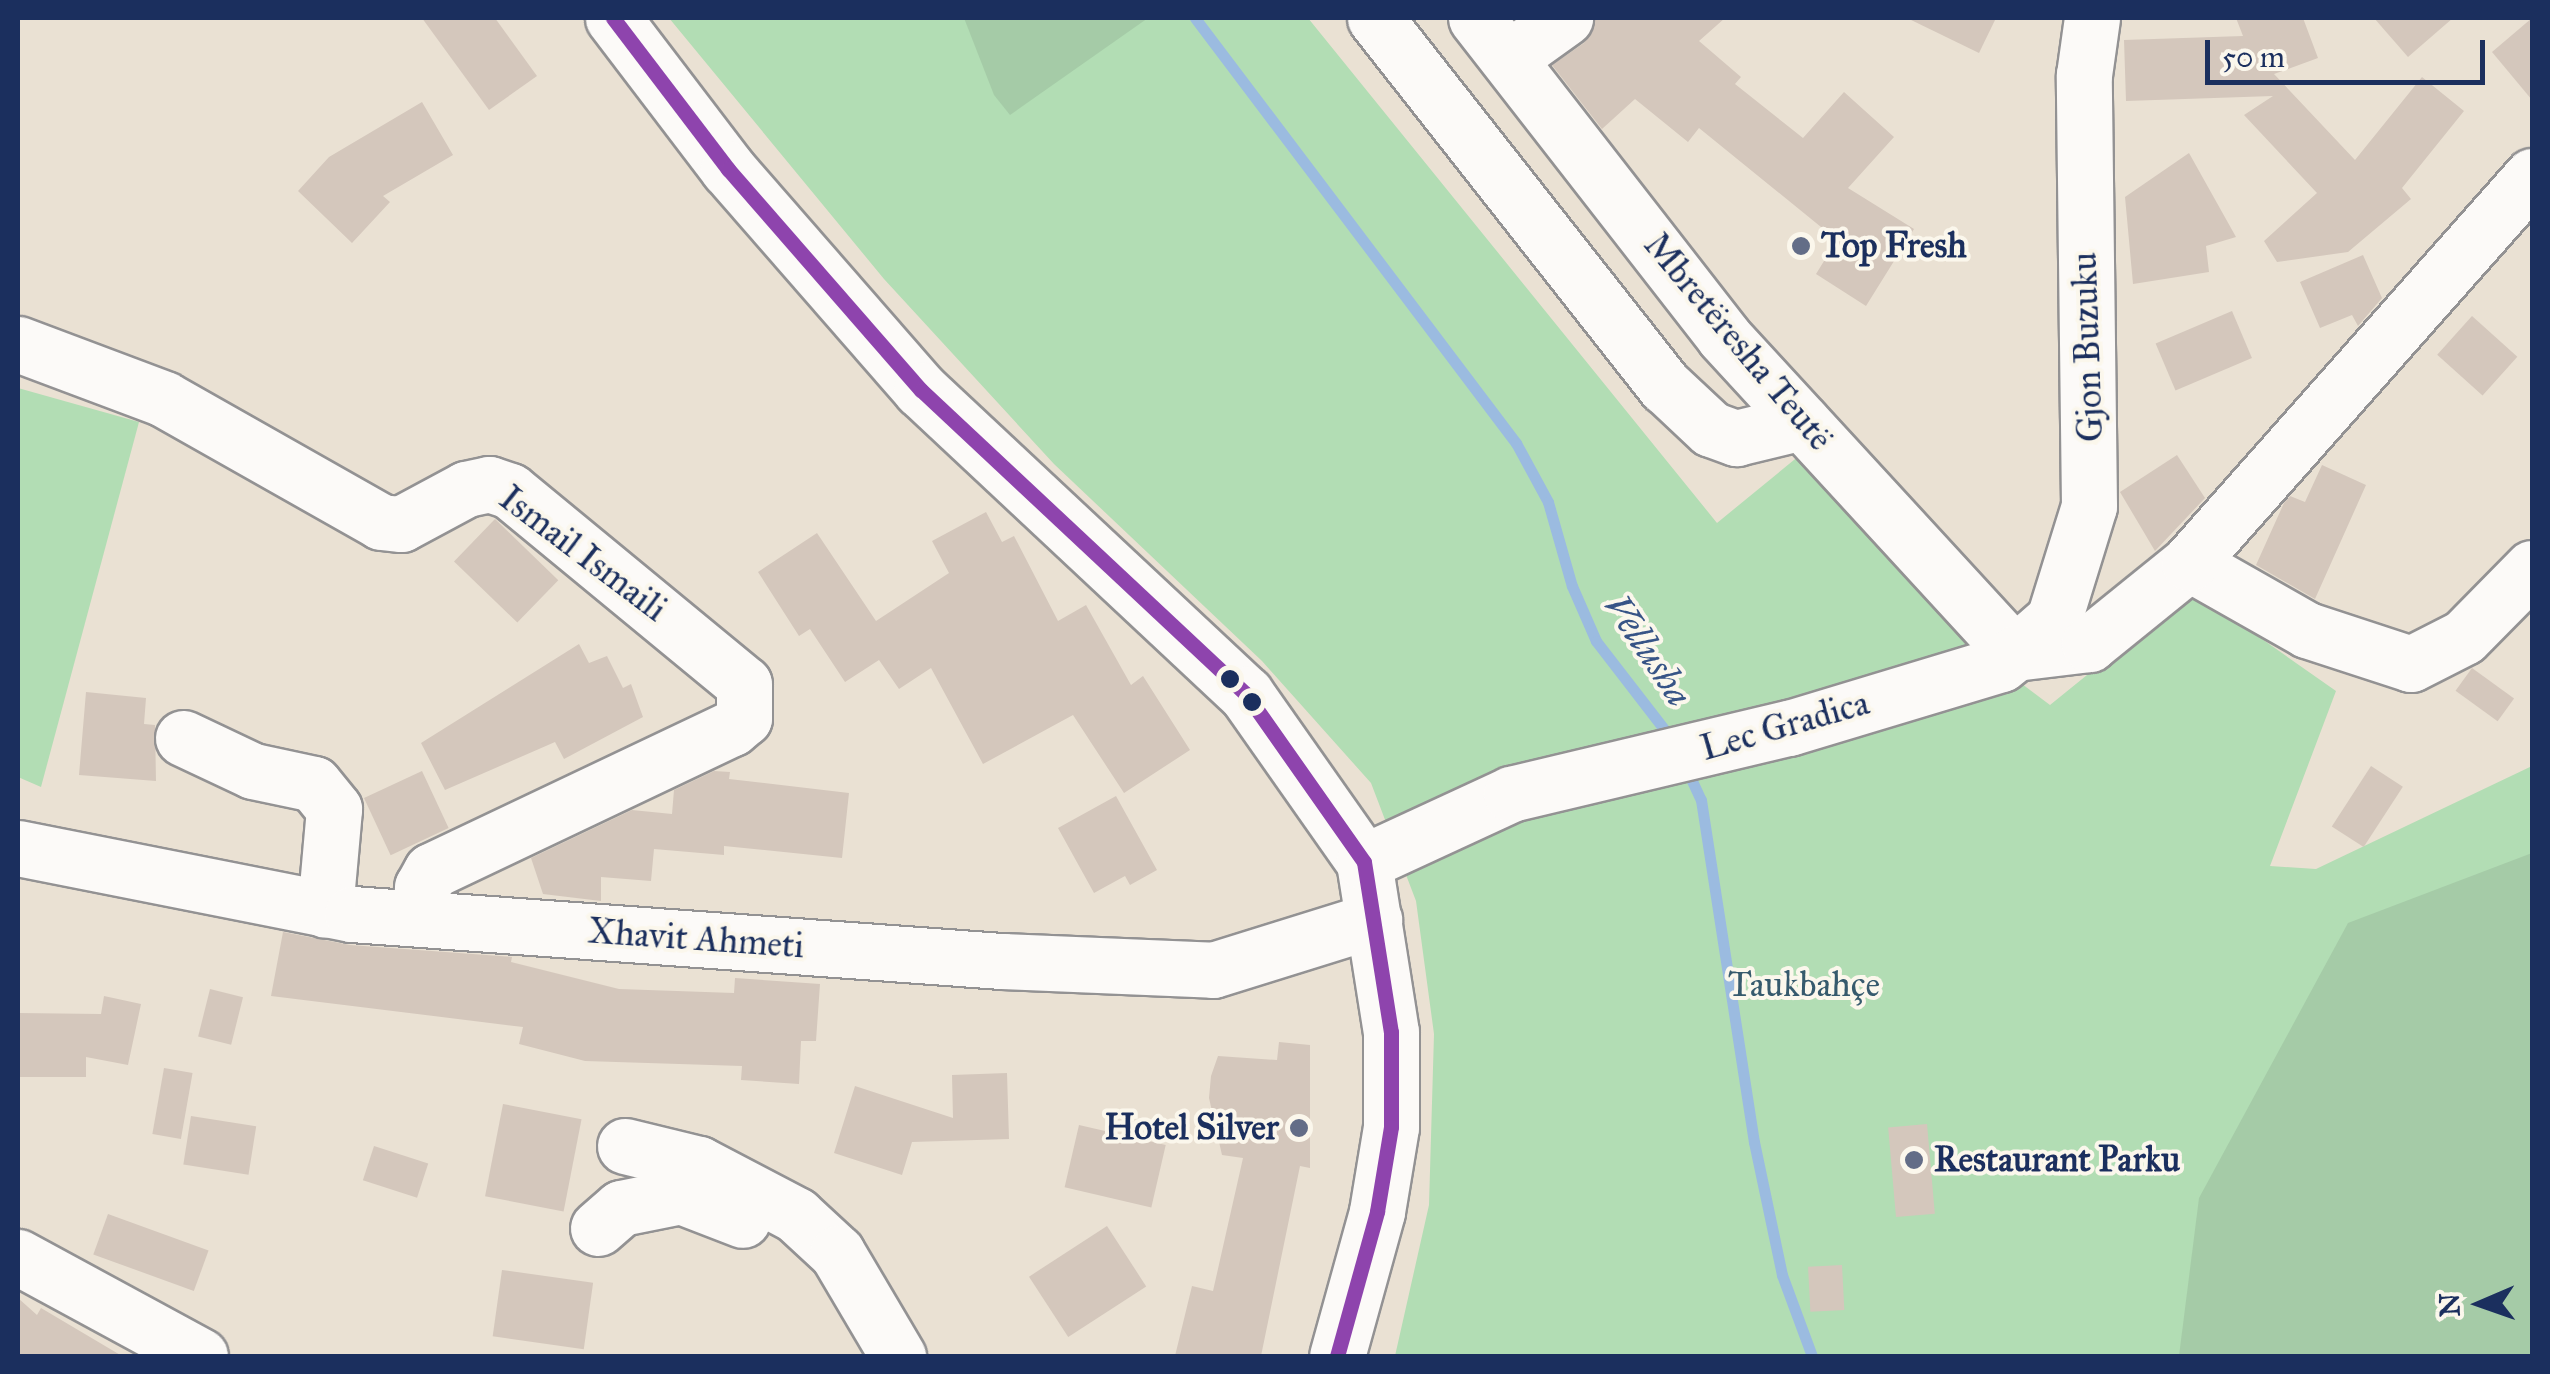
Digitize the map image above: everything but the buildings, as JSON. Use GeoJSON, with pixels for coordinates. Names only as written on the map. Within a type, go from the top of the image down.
{"type":"FeatureCollection","features":[{"type":"Feature","properties":{"kind":"street"},"geometry":{"type":"LineString","coordinates":[[613,18],[728,170],[910,378],[1246,694],[1364,862],[1390,1032],[1391,1127],[1377,1212],[1337,1356]]}},
{"type":"Feature","properties":{"kind":"street"},"geometry":{"type":"LineString","coordinates":[[1375,18],[1664,386],[1711,428],[1736,438],[1802,422]]}},
{"type":"Feature","properties":{"kind":"street"},"geometry":{"type":"LineString","coordinates":[[1493,38],[1565,18]]}},
{"type":"Feature","properties":{"kind":"street","name":"Gjon Buzuku"},"geometry":{"type":"LineString","coordinates":[[2015,653],[2054,619],[2090,506],[2077,27]]}},
{"type":"Feature","properties":{"kind":"street","name":"Mbretëresha Teutë"},"geometry":{"type":"LineString","coordinates":[[1493,38],[1724,336],[2015,653]]}},
{"type":"Feature","properties":{"kind":"street","name":"Lec Gradica"},"geometry":{"type":"LineString","coordinates":[[1364,862],[1511,794],[1646,765],[2001,664],[2015,653],[2089,644],[2189,563],[2532,176]]}},
{"type":"Feature","properties":{"kind":"street","name":"Ismail Ismaili"},"geometry":{"type":"LineString","coordinates":[[18,344],[164,399],[380,522],[401,524],[466,489],[489,484],[510,491],[744,684],[744,718],[732,728],[431,871],[422,887],[420,919]]}},
{"type":"Feature","properties":{"kind":"street"},"geometry":{"type":"LineString","coordinates":[[2189,563],[2306,630],[2411,664],[2464,637],[2532,568]]}},
{"type":"Feature","properties":{"kind":"street"},"geometry":{"type":"LineString","coordinates":[[183,738],[253,771],[314,784],[334,809],[325,910]]}},
{"type":"Feature","properties":{"kind":"street","name":"Xhavit Ahmeti"},"geometry":{"type":"LineString","coordinates":[[18,848],[325,910],[1213,970],[1374,920]]}},
{"type":"Feature","properties":{"kind":"street"},"geometry":{"type":"LineString","coordinates":[[625,1146],[748,1184],[796,1215],[837,1253],[898,1356]]}},
{"type":"Feature","properties":{"kind":"street"},"geometry":{"type":"LineString","coordinates":[[598,1228],[621,1208],[681,1196],[722,1209],[856,1290]]}},
{"type":"Feature","properties":{"kind":"street"},"geometry":{"type":"LineString","coordinates":[[18,1257],[200,1356]]}},
{"type":"Feature","properties":{"kind":"green space","name":"Taukbahçe"},"geometry":{"type":"Polygon","coordinates":[[[669,18],[1308,18],[1717,523],[1800,455],[2006,672],[2050,705],[2192,590],[2336,691],[2270,866],[2316,869],[2532,766],[2532,1356],[1395,1356],[1429,1205],[1434,1034],[1416,901],[1371,783],[1262,661],[1054,464],[884,279],[669,18]]]}},
{"type":"Feature","properties":{"kind":"green space"},"geometry":{"type":"Polygon","coordinates":[[[964,18],[1148,18],[1010,115],[994,95],[964,18]]]}},
{"type":"Feature","properties":{"kind":"green space"},"geometry":{"type":"Polygon","coordinates":[[[18,388],[139,422],[41,787],[18,777],[18,388]]]}},
{"type":"Feature","properties":{"kind":"green space"},"geometry":{"type":"Polygon","coordinates":[[[2532,853],[2532,1356],[2179,1356],[2199,1198],[2348,923],[2532,853]]]}},
{"type":"Feature","properties":{"kind":"waterway","name":"Vellusha"},"geometry":{"type":"LineString","coordinates":[[1195,18],[1516,443],[1548,502],[1572,586],[1596,641],[1674,742]]}},
{"type":"Feature","properties":{"kind":"waterway","name":"Vellusha"},"geometry":{"type":"LineString","coordinates":[[1686,768],[1701,800],[1754,1142],[1782,1275],[1812,1356]]}},
{"type":"Feature","properties":{"kind":"transit line"},"geometry":{"type":"LineString","coordinates":[[613,18],[728,169],[921,390],[1246,694],[1364,862],[1391,1032],[1391,1127],[1377,1212],[1337,1356]]}},
{"type":"Feature","properties":{"kind":"place","name":"Top Fresh"},"geometry":{"type":"Point","coordinates":[1801,246]}},
{"type":"Feature","properties":{"kind":"place","name":"Hotel Silver"},"geometry":{"type":"Point","coordinates":[1299,1128]}},
{"type":"Feature","properties":{"kind":"place","name":"Restaurant Parku"},"geometry":{"type":"Point","coordinates":[1914,1160]}}]}
